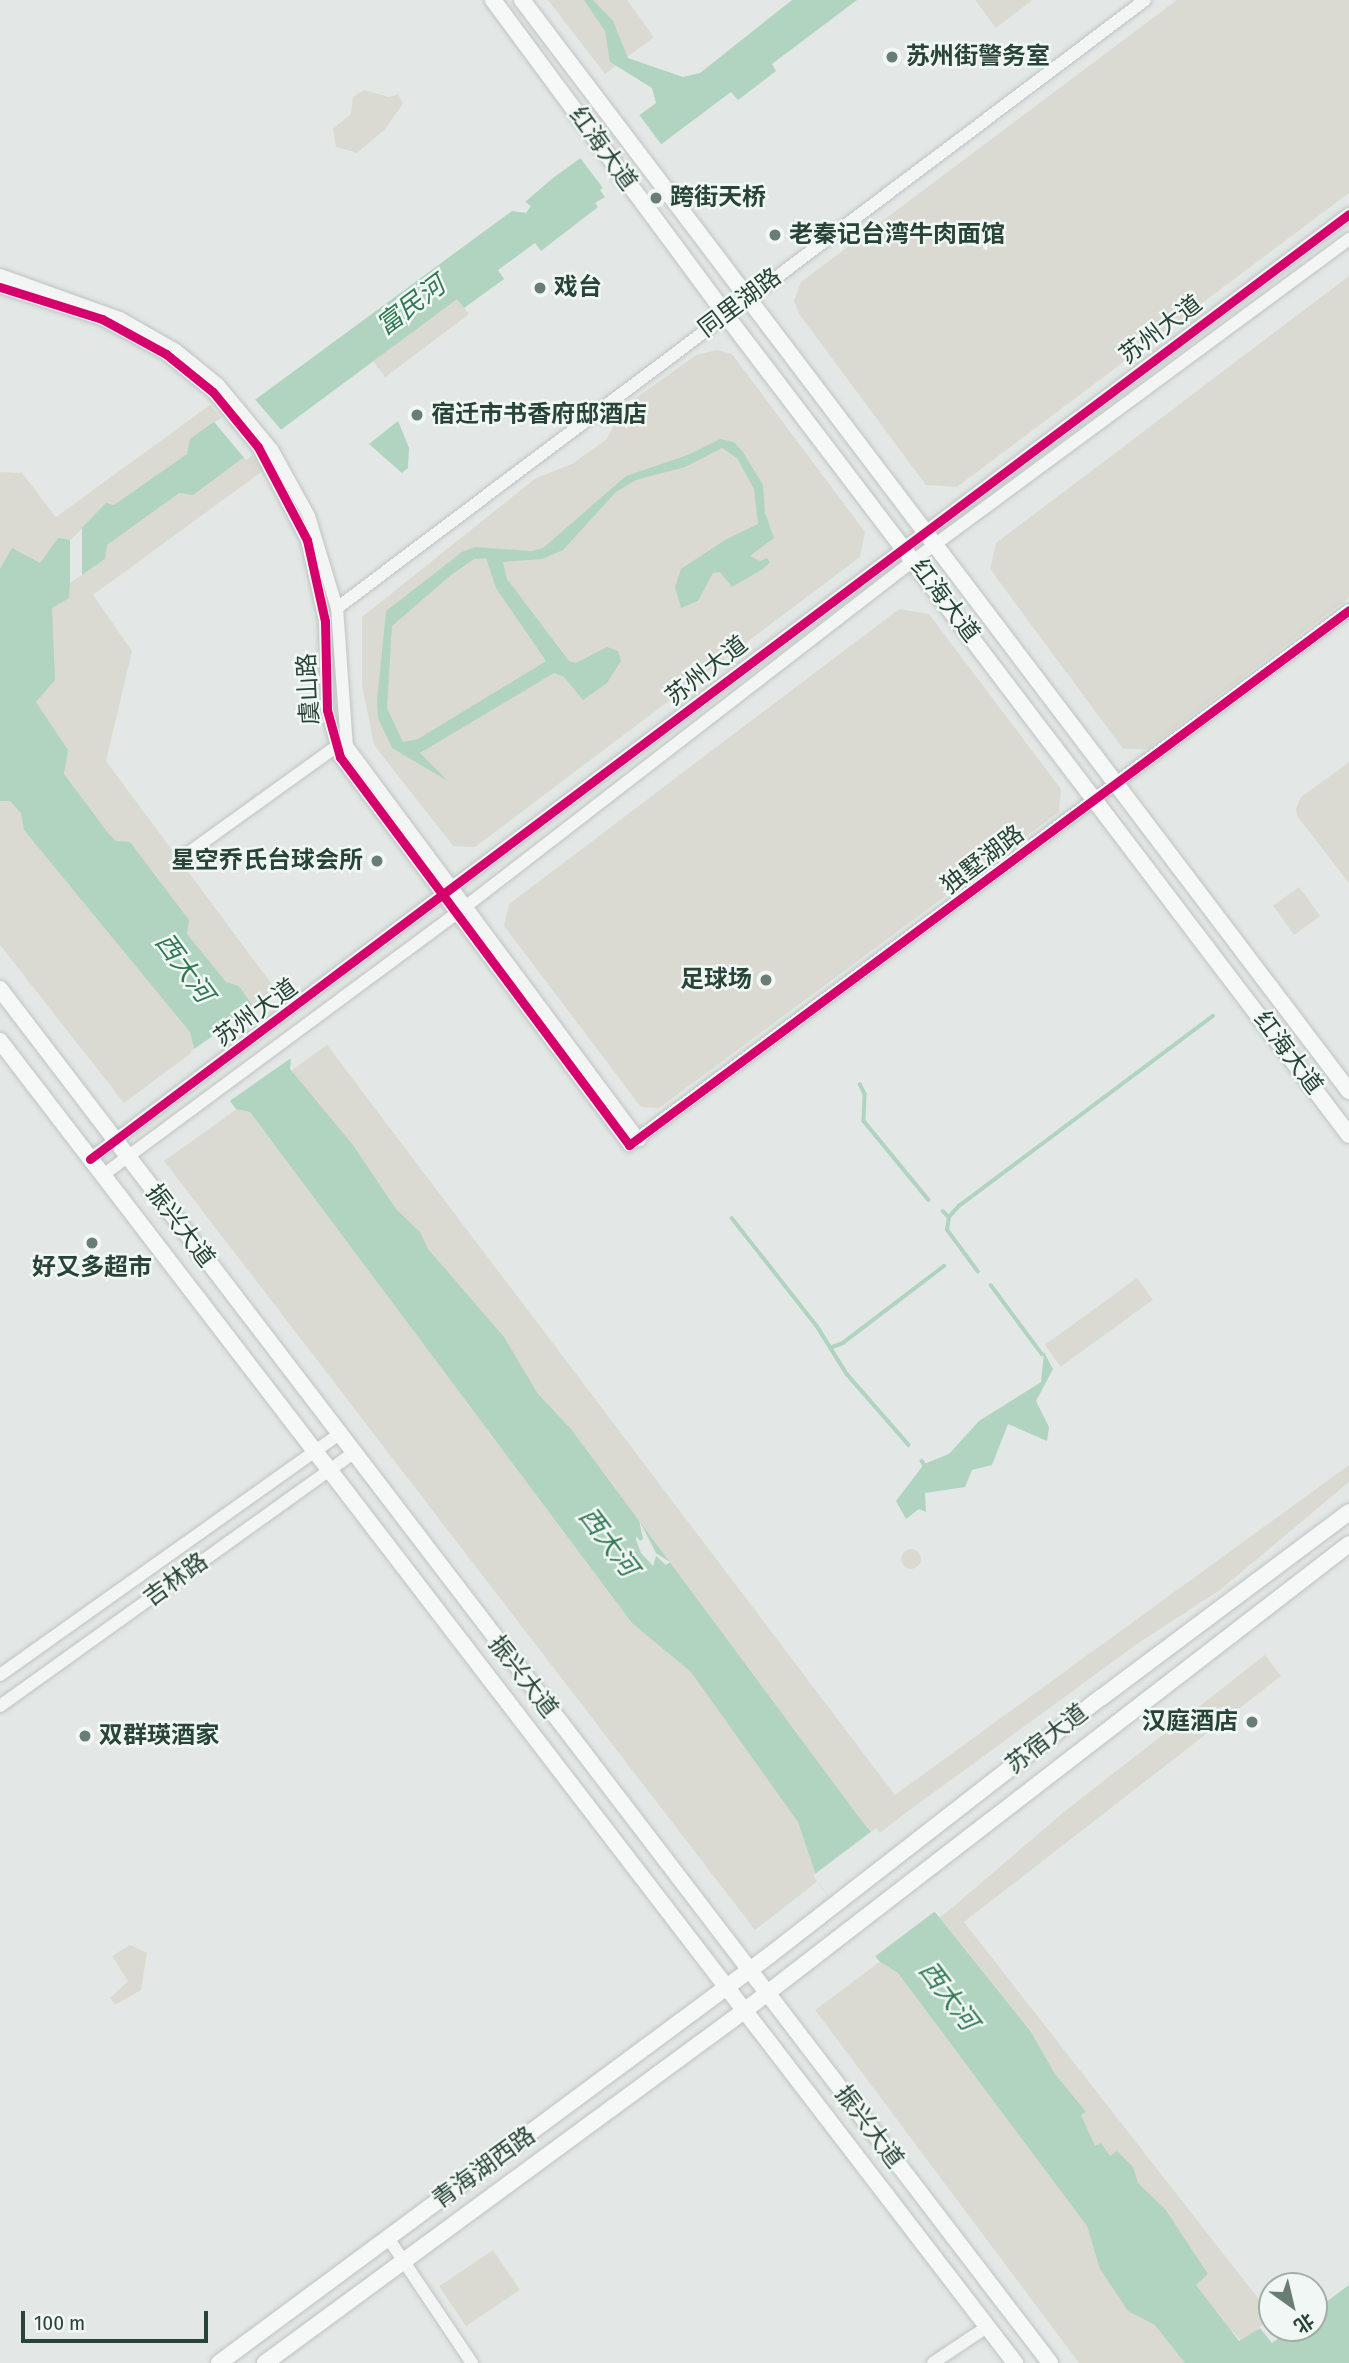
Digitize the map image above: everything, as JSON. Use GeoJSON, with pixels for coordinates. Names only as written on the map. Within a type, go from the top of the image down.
{"type":"FeatureCollection","features":[{"type":"Feature","properties":{"kind":"main road","name":"红海大道"},"geometry":{"type":"LineString","coordinates":[[493,0],[725,314],[1349,1135]]}},
{"type":"Feature","properties":{"kind":"main road","name":"红海大道"},"geometry":{"type":"LineString","coordinates":[[522,0],[1349,1091]]}},
{"type":"Feature","properties":{"kind":"main road","name":"振兴大道"},"geometry":{"type":"LineString","coordinates":[[0,989],[352,1454],[1050,2363]]}},
{"type":"Feature","properties":{"kind":"main road","name":"振兴大道"},"geometry":{"type":"LineString","coordinates":[[0,1041],[332,1467],[744,2011],[1015,2363]]}},
{"type":"Feature","properties":{"kind":"main road","name":"苏宿大道"},"geometry":{"type":"LineString","coordinates":[[748,1970],[924,1833],[1349,1513]]}},
{"type":"Feature","properties":{"kind":"main road","name":"苏宿大道"},"geometry":{"type":"LineString","coordinates":[[766,1994],[1349,1544]]}},
{"type":"Feature","properties":{"kind":"main road","name":"青海湖西路"},"geometry":{"type":"LineString","coordinates":[[219,2363],[748,1970]]}},
{"type":"Feature","properties":{"kind":"main road","name":"青海湖西路"},"geometry":{"type":"LineString","coordinates":[[265,2363],[766,1994]]}},
{"type":"Feature","properties":{"kind":"street","name":"同里湖路"},"geometry":{"type":"LineString","coordinates":[[337,608],[1145,0]]}},
{"type":"Feature","properties":{"kind":"street","name":"苏州大道"},"geometry":{"type":"LineString","coordinates":[[90,1159],[455,890],[902,545],[1349,214]]}},
{"type":"Feature","properties":{"kind":"street","name":"苏州大道"},"geometry":{"type":"LineString","coordinates":[[103,1175],[467,906],[914,560],[1349,239]]}},
{"type":"Feature","properties":{"kind":"street","name":"虞山路"},"geometry":{"type":"LineString","coordinates":[[0,275],[120,318],[176,350],[216,388],[262,445],[309,516],[337,608],[341,743],[455,890],[640,1140],[629,1145],[444,898],[341,743],[327,710],[325,621],[316,573],[295,511],[262,445]]}},
{"type":"Feature","properties":{"kind":"street","name":"虞山路"},"geometry":{"type":"LineString","coordinates":[[0,286],[102,320],[166,354],[216,388]]}},
{"type":"Feature","properties":{"kind":"street","name":"独墅湖路"},"geometry":{"type":"LineString","coordinates":[[640,1140],[1349,610]]}},
{"type":"Feature","properties":{"kind":"street"},"geometry":{"type":"LineString","coordinates":[[184,856],[341,743]]}},
{"type":"Feature","properties":{"kind":"street","name":"吉林路"},"geometry":{"type":"LineString","coordinates":[[0,1675],[338,1435]]}},
{"type":"Feature","properties":{"kind":"street","name":"吉林路"},"geometry":{"type":"LineString","coordinates":[[0,1706],[352,1454]]}},
{"type":"Feature","properties":{"kind":"street"},"geometry":{"type":"LineString","coordinates":[[388,2238],[402,2263],[472,2363]]}},
{"type":"Feature","properties":{"kind":"street"},"geometry":{"type":"LineString","coordinates":[[933,2363],[987,2327]]}},
{"type":"Feature","properties":{"kind":"shaded area"},"geometry":{"type":"Polygon","coordinates":[[[548,0],[627,0],[654,37],[605,74],[548,0]]]}},
{"type":"Feature","properties":{"kind":"shaded area"},"geometry":{"type":"Polygon","coordinates":[[[975,0],[1033,0],[996,28],[975,0]]]}},
{"type":"Feature","properties":{"kind":"shaded area"},"geometry":{"type":"Polygon","coordinates":[[[1177,0],[1349,0],[1349,193],[957,487],[926,485],[799,314],[794,301],[801,282],[1177,0]]]}},
{"type":"Feature","properties":{"kind":"shaded area"},"geometry":{"type":"Polygon","coordinates":[[[364,90],[389,97],[398,94],[403,104],[384,130],[357,153],[336,147],[333,129],[351,114],[353,97],[364,90]]]}},
{"type":"Feature","properties":{"kind":"shaded area"},"geometry":{"type":"Polygon","coordinates":[[[1349,276],[1349,598],[1147,749],[1123,749],[990,569],[996,543],[1349,276]]]}},
{"type":"Feature","properties":{"kind":"shaded area"},"geometry":{"type":"Polygon","coordinates":[[[457,298],[469,314],[385,377],[373,361],[457,298]]]}},
{"type":"Feature","properties":{"kind":"shaded area"},"geometry":{"type":"Polygon","coordinates":[[[717,350],[732,354],[865,532],[860,557],[475,847],[453,846],[374,745],[362,685],[362,617],[536,478],[572,464],[607,439],[622,408],[696,355],[717,350]]]}},
{"type":"Feature","properties":{"kind":"shaded area"},"geometry":{"type":"Polygon","coordinates":[[[210,405],[264,470],[93,595],[132,651],[106,761],[276,990],[124,1103],[0,945],[0,472],[22,473],[56,517],[210,405]]]}},
{"type":"Feature","properties":{"kind":"shaded area"},"geometry":{"type":"Polygon","coordinates":[[[899,609],[929,614],[1061,789],[1059,812],[659,1108],[641,1107],[504,926],[509,904],[899,609]]]}},
{"type":"Feature","properties":{"kind":"shaded area"},"geometry":{"type":"Polygon","coordinates":[[[1349,762],[1349,883],[1297,816],[1296,809],[1301,797],[1349,762]]]}},
{"type":"Feature","properties":{"kind":"shaded area"},"geometry":{"type":"Polygon","coordinates":[[[1299,887],[1320,916],[1294,935],[1273,906],[1299,887]]]}},
{"type":"Feature","properties":{"kind":"shaded area"},"geometry":{"type":"Polygon","coordinates":[[[327,1045],[895,1795],[1349,1465],[1349,1482],[1220,1590],[1137,1644],[907,1812],[755,1930],[164,1161],[327,1045]]]}},
{"type":"Feature","properties":{"kind":"shaded area"},"geometry":{"type":"Polygon","coordinates":[[[1137,1278],[1153,1300],[1061,1367],[1045,1345],[1137,1278]]]}},
{"type":"Feature","properties":{"kind":"shaded area"},"geometry":{"type":"Polygon","coordinates":[[[907,1549],[915,1549],[921,1559],[915,1569],[907,1569],[901,1563],[901,1555],[907,1549]]]}},
{"type":"Feature","properties":{"kind":"shaded area"},"geometry":{"type":"Polygon","coordinates":[[[1265,1655],[1281,1676],[964,1922],[1258,2298],[1258,2328],[1242,2342],[1232,2331],[1192,2363],[1079,2363],[815,2010],[953,1907],[1065,1811],[1265,1655]]]}},
{"type":"Feature","properties":{"kind":"shaded area"},"geometry":{"type":"Polygon","coordinates":[[[130,1945],[147,1953],[141,1990],[115,2005],[110,1998],[128,1981],[112,1956],[130,1945]]]}},
{"type":"Feature","properties":{"kind":"shaded area"},"geometry":{"type":"Polygon","coordinates":[[[493,2250],[520,2290],[466,2326],[439,2286],[493,2250]]]}},
{"type":"Feature","properties":{"kind":"water"},"geometry":{"type":"Polygon","coordinates":[[[584,0],[593,0],[613,21],[628,58],[683,77],[700,73],[792,0],[857,0],[772,64],[776,71],[738,100],[731,92],[600,190],[605,197],[595,203],[598,207],[541,251],[535,243],[498,270],[504,279],[464,308],[457,299],[193,495],[179,493],[107,545],[105,559],[70,583],[69,598],[52,608],[55,680],[36,702],[68,750],[64,774],[108,833],[116,841],[130,842],[189,920],[187,934],[226,982],[239,986],[291,1060],[290,1069],[353,1145],[396,1209],[420,1232],[428,1249],[504,1337],[538,1394],[571,1429],[858,1816],[1031,2032],[1055,2074],[1086,2112],[1081,2115],[1095,2146],[1101,2143],[1110,2156],[1117,2151],[1133,2167],[1138,2183],[1165,2209],[1208,2274],[1196,2285],[1239,2341],[1258,2329],[1258,2342],[1328,2342],[1328,2301],[1349,2285],[1349,2363],[1185,2363],[1155,2325],[1128,2311],[1100,2269],[1087,2226],[898,1973],[879,1961],[819,1884],[798,1822],[691,1672],[632,1623],[250,1112],[236,1109],[196,1056],[190,1032],[24,830],[21,813],[10,801],[0,801],[0,569],[12,548],[40,563],[58,538],[70,540],[106,503],[114,505],[187,454],[190,439],[222,416],[226,421],[512,211],[526,213],[531,206],[525,202],[553,178],[656,103],[652,88],[610,62],[605,31],[584,0]]]}},
{"type":"Feature","properties":{"kind":"water"},"geometry":{"type":"Polygon","coordinates":[[[398,421],[409,448],[408,468],[402,473],[369,444],[398,421]]]}},
{"type":"Feature","properties":{"kind":"water"},"geometry":{"type":"Polygon","coordinates":[[[720,439],[734,442],[743,452],[763,485],[765,513],[774,538],[750,556],[760,561],[767,558],[770,562],[763,569],[732,587],[720,572],[713,573],[698,601],[681,608],[675,587],[681,569],[725,540],[758,524],[754,489],[737,458],[722,448],[685,467],[636,480],[616,492],[563,550],[542,559],[503,562],[507,579],[569,661],[576,663],[607,647],[618,651],[621,661],[607,683],[583,700],[564,677],[554,673],[420,753],[448,781],[392,748],[378,718],[377,700],[386,611],[462,552],[475,547],[532,551],[543,548],[626,476],[688,455],[720,439]],[[486,558],[474,559],[451,575],[392,626],[387,708],[403,742],[418,739],[546,661],[496,588],[486,558]]]}},
{"type":"Feature","properties":{"kind":"water"},"geometry":{"type":"Polygon","coordinates":[[[1044,1352],[1053,1369],[1036,1401],[1049,1427],[1047,1441],[1008,1424],[992,1465],[972,1470],[965,1487],[925,1493],[926,1512],[919,1509],[906,1519],[896,1501],[924,1464],[949,1454],[979,1421],[1041,1382],[1044,1352]]]}},
{"type":"Feature","properties":{"kind":"pier"},"geometry":{"type":"Polygon","coordinates":[[[637,112],[663,147],[605,191],[579,156],[637,112]]]}},
{"type":"Feature","properties":{"kind":"pier"},"geometry":{"type":"Polygon","coordinates":[[[253,397],[283,432],[246,460],[214,422],[253,397]]]}},
{"type":"Feature","properties":{"kind":"pier"},"geometry":{"type":"Polygon","coordinates":[[[82,528],[82,575],[70,583],[70,540],[82,528]]]}},
{"type":"Feature","properties":{"kind":"pier"},"geometry":{"type":"Polygon","coordinates":[[[257,1005],[293,1057],[227,1103],[191,1051],[257,1005]]]}},
{"type":"Feature","properties":{"kind":"pier"},"geometry":{"type":"Polygon","coordinates":[[[639,1520],[656,1553],[670,1562],[666,1565],[656,1556],[653,1566],[641,1553],[636,1540],[636,1536],[640,1541],[643,1539],[639,1520]]]}},
{"type":"Feature","properties":{"kind":"pier"},"geometry":{"type":"Polygon","coordinates":[[[876,1828],[937,1909],[874,1957],[813,1876],[876,1828]]]}},
{"type":"Feature","properties":{"kind":"waterway"},"geometry":{"type":"LineString","coordinates":[[978,1272],[947,1230],[949,1217],[959,1206],[1213,1016]]}},
{"type":"Feature","properties":{"kind":"waterway"},"geometry":{"type":"LineString","coordinates":[[860,1084],[865,1094],[864,1121],[929,1200]]}},
{"type":"Feature","properties":{"kind":"waterway"},"geometry":{"type":"LineString","coordinates":[[943,1211],[949,1217]]}},
{"type":"Feature","properties":{"kind":"waterway"},"geometry":{"type":"LineString","coordinates":[[732,1218],[817,1326],[847,1374],[909,1445]]}},
{"type":"Feature","properties":{"kind":"waterway"},"geometry":{"type":"LineString","coordinates":[[830,1348],[843,1343],[944,1266]]}},
{"type":"Feature","properties":{"kind":"waterway"},"geometry":{"type":"LineString","coordinates":[[991,1285],[1042,1354]]}},
{"type":"Feature","properties":{"kind":"cycle path"},"geometry":{"type":"LineString","coordinates":[[90,1159],[1349,214]]}},
{"type":"Feature","properties":{"kind":"cycle path"},"geometry":{"type":"LineString","coordinates":[[0,287],[102,319],[166,354],[213,392],[258,447],[307,540],[325,621],[327,710],[340,757],[629,1145],[1349,610]]}},
{"type":"Feature","properties":{"kind":"place","name":"苏州街警务室"},"geometry":{"type":"Point","coordinates":[892,57]}},
{"type":"Feature","properties":{"kind":"place","name":"跨街天桥"},"geometry":{"type":"Point","coordinates":[656,198]}},
{"type":"Feature","properties":{"kind":"place","name":"老秦记台湾牛肉面馆"},"geometry":{"type":"Point","coordinates":[775,235]}},
{"type":"Feature","properties":{"kind":"place","name":"戏台"},"geometry":{"type":"Point","coordinates":[540,288]}},
{"type":"Feature","properties":{"kind":"place","name":"宿迁市书香府邸酒店"},"geometry":{"type":"Point","coordinates":[417,415]}},
{"type":"Feature","properties":{"kind":"place","name":"星空乔氏台球会所"},"geometry":{"type":"Point","coordinates":[377,861]}},
{"type":"Feature","properties":{"kind":"place","name":"足球场"},"geometry":{"type":"Point","coordinates":[766,980]}},
{"type":"Feature","properties":{"kind":"place","name":"好又多超市"},"geometry":{"type":"Point","coordinates":[92,1243]}},
{"type":"Feature","properties":{"kind":"place","name":"汉庭酒店"},"geometry":{"type":"Point","coordinates":[1252,1722]}},
{"type":"Feature","properties":{"kind":"place","name":"双群瑛酒家"},"geometry":{"type":"Point","coordinates":[85,1736]}},
{"type":"Feature","properties":{"kind":"water label","name":"富民河"},"geometry":{"type":"Point","coordinates":[411,306]}},
{"type":"Feature","properties":{"kind":"water label","name":"西大河"},"geometry":{"type":"Point","coordinates":[184,968]}},
{"type":"Feature","properties":{"kind":"water label","name":"西大河"},"geometry":{"type":"Point","coordinates":[608,1542]}},
{"type":"Feature","properties":{"kind":"water label","name":"西大河"},"geometry":{"type":"Point","coordinates":[948,1996]}}]}
